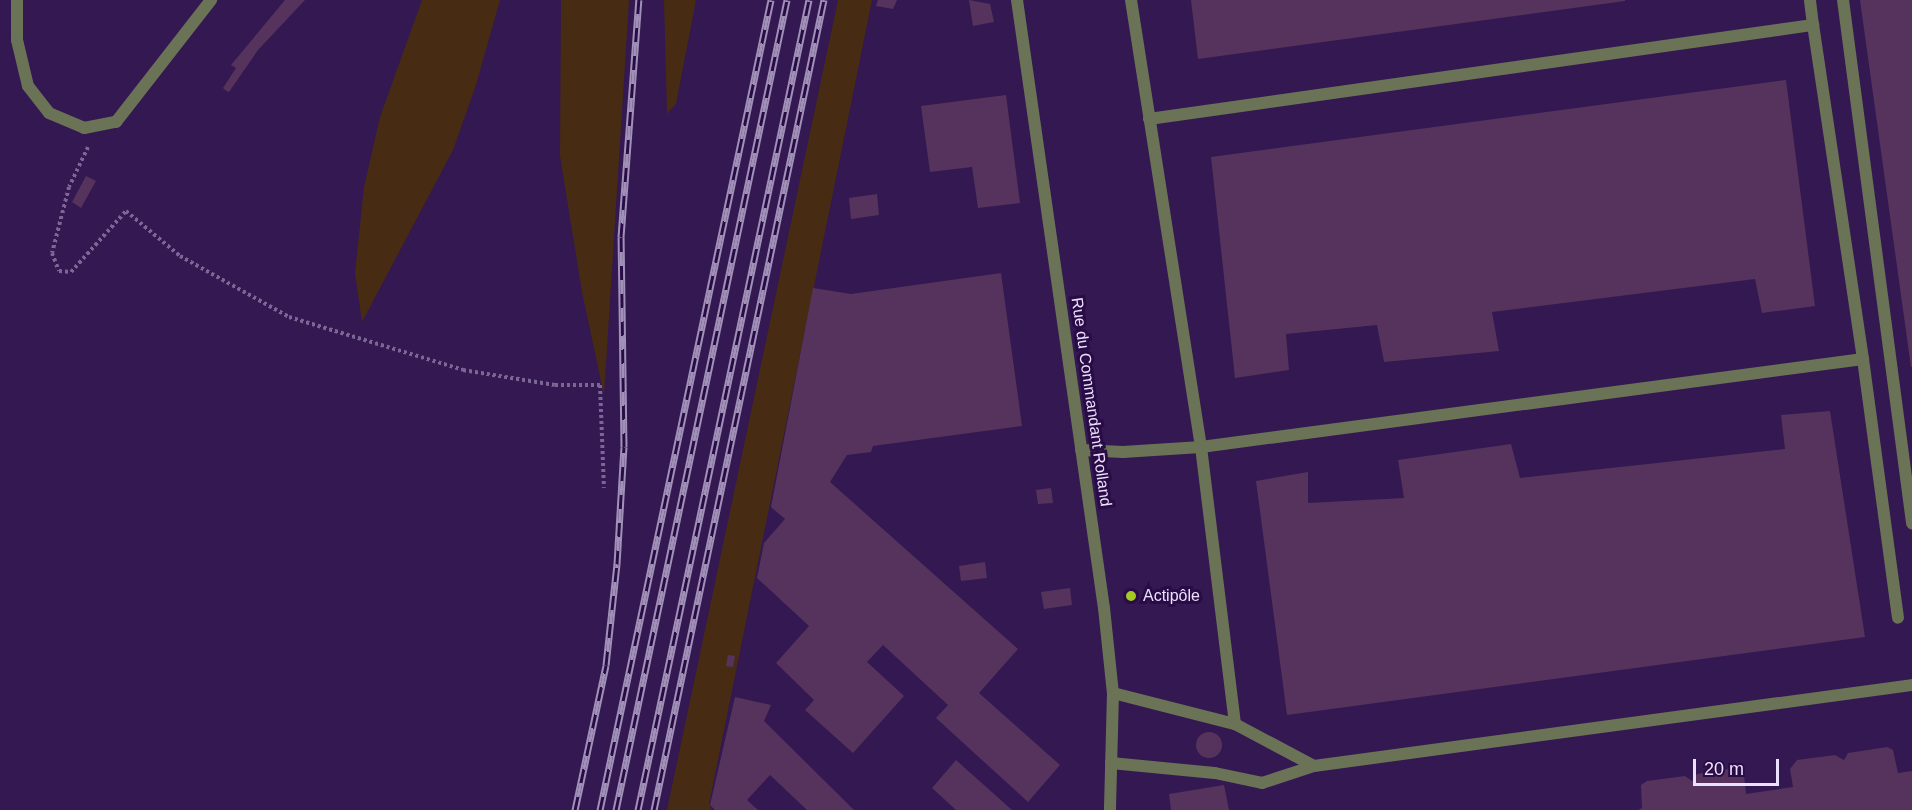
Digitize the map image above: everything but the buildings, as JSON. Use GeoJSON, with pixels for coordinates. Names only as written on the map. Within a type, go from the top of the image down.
{"type":"FeatureCollection","features":[{"type":"Feature","properties":{"kind":"street"},"geometry":{"type":"LineString","coordinates":[[17,0],[16,40],[22,65],[40,105],[65,122],[100,128],[116,122],[211,0]]}},
{"type":"Feature","properties":{"kind":"street","name":"Rue du Commandant Rolland"},"geometry":{"type":"LineString","coordinates":[[1017,0],[1113,693],[1110,810]]}},
{"type":"Feature","properties":{"kind":"street"},"geometry":{"type":"LineString","coordinates":[[1131,0],[1201,447],[1235,724]]}},
{"type":"Feature","properties":{"kind":"street"},"geometry":{"type":"LineString","coordinates":[[1810,0],[1863,359],[1898,618]]}},
{"type":"Feature","properties":{"kind":"street"},"geometry":{"type":"LineString","coordinates":[[1843,0],[1912,522]]}},
{"type":"Feature","properties":{"kind":"street"},"geometry":{"type":"LineString","coordinates":[[1149,119],[1813,26]]}},
{"type":"Feature","properties":{"kind":"street"},"geometry":{"type":"LineString","coordinates":[[1081,450],[1123,452],[1201,447],[1863,359]]}},
{"type":"Feature","properties":{"kind":"street"},"geometry":{"type":"LineString","coordinates":[[1111,763],[1215,773],[1262,783],[1314,766],[1912,685]]}},
{"type":"Feature","properties":{"kind":"street"},"geometry":{"type":"LineString","coordinates":[[1113,693],[1235,724],[1314,766]]}},
{"type":"Feature","properties":{"kind":"path"},"geometry":{"type":"LineString","coordinates":[[100,128],[69,187],[52,253],[59,271],[71,272],[126,211],[180,256],[289,317],[463,370],[555,385],[600,385],[604,488]]}},
{"type":"Feature","properties":{"kind":"shaded area"},"geometry":{"type":"Polygon","coordinates":[[[422,0],[500,0],[476,85],[453,150],[362,322],[355,273],[364,187],[380,117],[422,0]]]}},
{"type":"Feature","properties":{"kind":"shaded area"},"geometry":{"type":"Polygon","coordinates":[[[561,0],[629,0],[604,395],[582,292],[560,156],[561,0]]]}},
{"type":"Feature","properties":{"kind":"shaded area"},"geometry":{"type":"Polygon","coordinates":[[[664,0],[696,0],[676,104],[667,114],[664,0]]]}},
{"type":"Feature","properties":{"kind":"shaded area"},"geometry":{"type":"Polygon","coordinates":[[[838,0],[872,0],[709,804],[712,810],[667,810],[838,0]]]}},
{"type":"Feature","properties":{"kind":"railway"},"geometry":{"type":"LineString","coordinates":[[575,810],[606,665],[617,564],[624,447],[621,237],[639,0]]}},
{"type":"Feature","properties":{"kind":"railway"},"geometry":{"type":"LineString","coordinates":[[600,810],[771,0]]}},
{"type":"Feature","properties":{"kind":"railway"},"geometry":{"type":"LineString","coordinates":[[616,810],[787,0]]}},
{"type":"Feature","properties":{"kind":"railway"},"geometry":{"type":"LineString","coordinates":[[638,810],[809,0]]}},
{"type":"Feature","properties":{"kind":"railway"},"geometry":{"type":"LineString","coordinates":[[654,810],[824,0]]}},
{"type":"Feature","properties":{"kind":"place","name":"Actipôle"},"geometry":{"type":"Point","coordinates":[1131,596]}}]}
